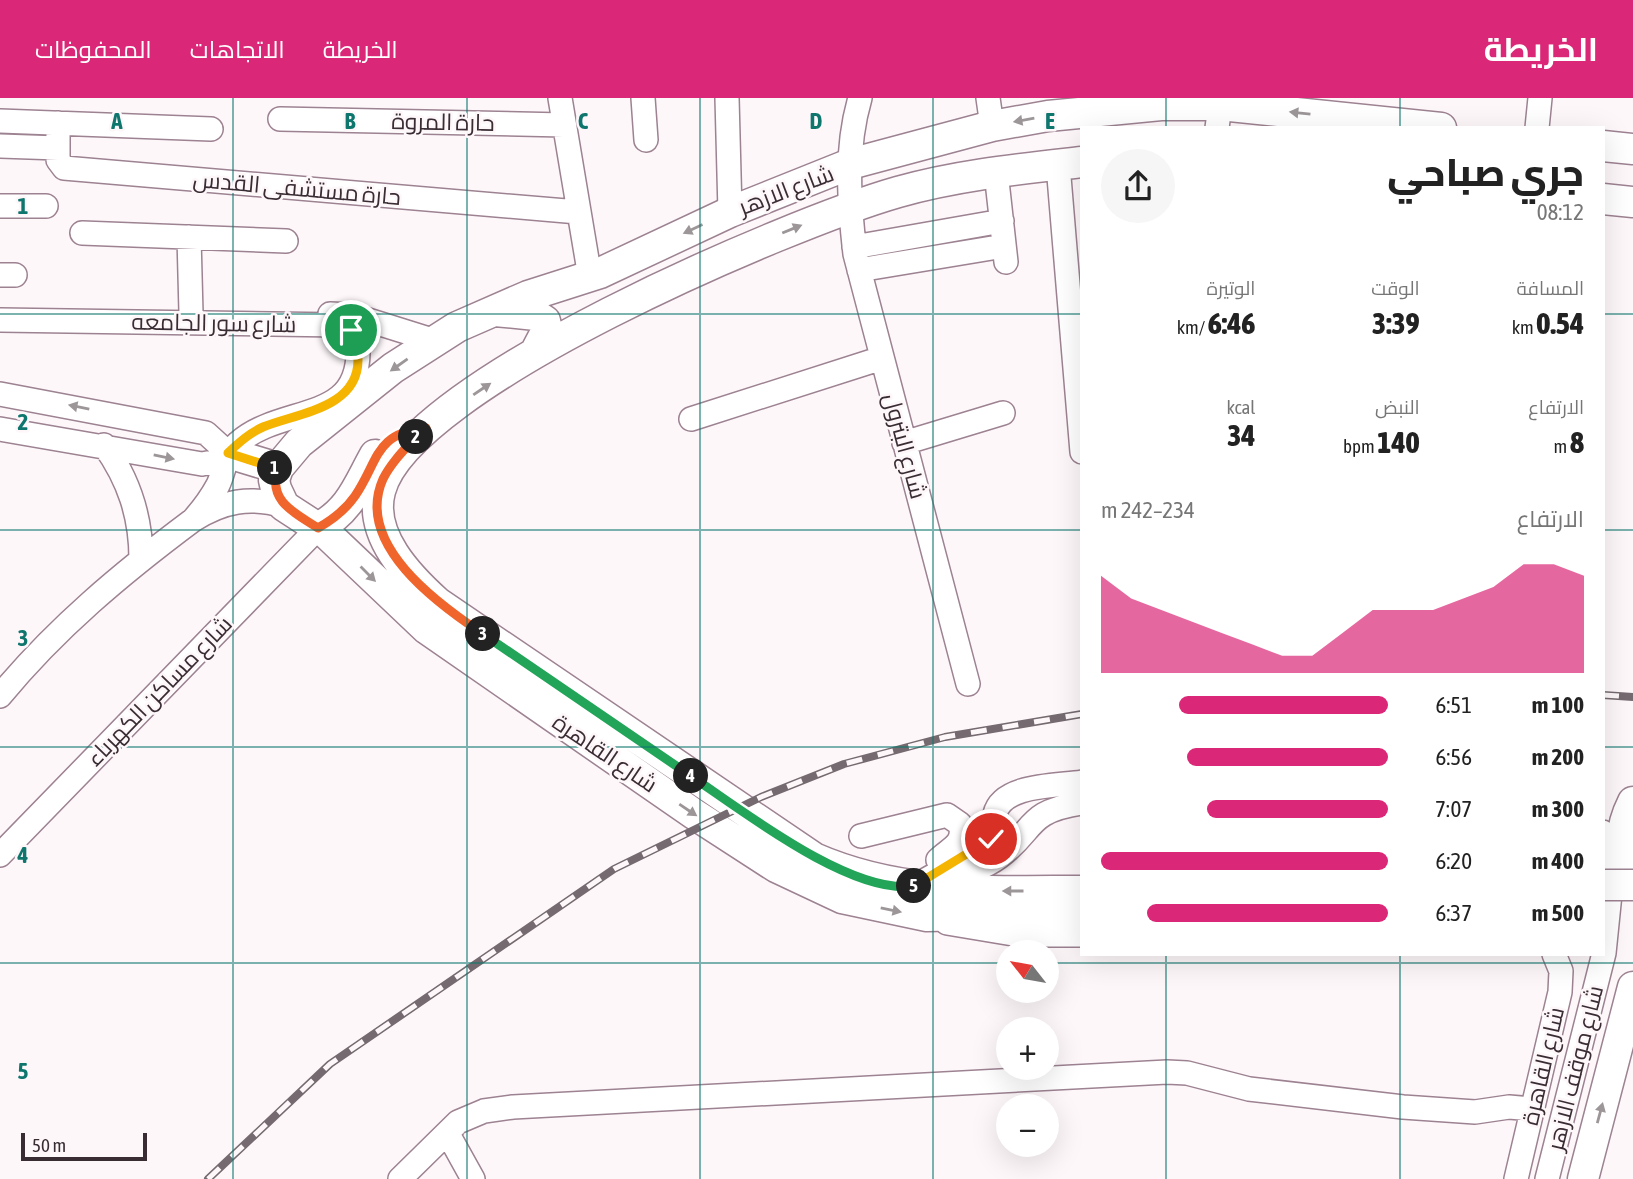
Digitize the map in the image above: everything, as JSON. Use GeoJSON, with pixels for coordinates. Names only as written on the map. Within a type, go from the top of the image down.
{"type":"FeatureCollection","features":[{"type":"Feature","properties":{"kind":"main road","name":"شارع الازهر"},"geometry":{"type":"LineString","coordinates":[[278,468],[299,443],[393,368],[490,310],[590,277],[730,212],[990,112],[1127,108],[1219,110],[1416,126]]}},
{"type":"Feature","properties":{"kind":"main road"},"geometry":{"type":"LineString","coordinates":[[1605,146],[1633,149]]}},
{"type":"Feature","properties":{"kind":"main road","name":"شارع الازهر"},"geometry":{"type":"LineString","coordinates":[[426,428],[535,353],[631,302],[743,249],[849,206],[941,181],[1070,164]]}},
{"type":"Feature","properties":{"kind":"main road"},"geometry":{"type":"LineString","coordinates":[[1605,199],[1633,202]]}},
{"type":"Feature","properties":{"kind":"main road"},"geometry":{"type":"LineString","coordinates":[[590,277],[586,285],[592,297],[614,297],[631,302]]}},
{"type":"Feature","properties":{"kind":"main road"},"geometry":{"type":"LineString","coordinates":[[490,310],[524,313],[545,321],[547,330],[535,353]]}},
{"type":"Feature","properties":{"kind":"main road"},"geometry":{"type":"LineString","coordinates":[[228,453],[278,468],[274,480],[284,506],[318,528],[336,516],[356,495],[374,456],[387,441],[405,431],[426,428]]}},
{"type":"Feature","properties":{"kind":"main road","name":"شارع القاهرة"},"geometry":{"type":"LineString","coordinates":[[426,428],[393,464],[379,494],[379,510],[384,534],[405,570],[418,585],[466,622],[814,858],[850,874],[912,888],[948,892],[1080,891]]}},
{"type":"Feature","properties":{"kind":"main road","name":"شارع القاهرة"},"geometry":{"type":"LineString","coordinates":[[318,528],[399,605],[457,652],[776,867],[842,898],[927,916],[1080,912]]}},
{"type":"Feature","properties":{"kind":"main road"},"geometry":{"type":"LineString","coordinates":[[1633,802],[1621,836],[1633,877]]}},
{"type":"Feature","properties":{"kind":"main road"},"geometry":{"type":"LineString","coordinates":[[1605,885],[1633,885]]}},
{"type":"Feature","properties":{"kind":"main road"},"geometry":{"type":"LineString","coordinates":[[1605,906],[1633,905]]}},
{"type":"Feature","properties":{"kind":"main road"},"geometry":{"type":"LineString","coordinates":[[1583,1179],[1633,987]]}},
{"type":"Feature","properties":{"kind":"street"},"geometry":{"type":"LineString","coordinates":[[560,98],[590,277]]}},
{"type":"Feature","properties":{"kind":"street"},"geometry":{"type":"LineString","coordinates":[[643,98],[646,140]]}},
{"type":"Feature","properties":{"kind":"street"},"geometry":{"type":"LineString","coordinates":[[727,98],[730,212]]}},
{"type":"Feature","properties":{"kind":"street","name":"شارع البترول"},"geometry":{"type":"LineString","coordinates":[[860,98],[850,164],[849,206],[854,247],[968,684]]}},
{"type":"Feature","properties":{"kind":"street"},"geometry":{"type":"LineString","coordinates":[[1537,126],[1540,98]]}},
{"type":"Feature","properties":{"kind":"street","name":"حارة المروة"},"geometry":{"type":"LineString","coordinates":[[280,119],[564,125]]}},
{"type":"Feature","properties":{"kind":"street"},"geometry":{"type":"LineString","coordinates":[[0,121],[211,129]]}},
{"type":"Feature","properties":{"kind":"street"},"geometry":{"type":"LineString","coordinates":[[0,146],[58,148],[58,123]]}},
{"type":"Feature","properties":{"kind":"street","name":"حارة مستشفى القدس"},"geometry":{"type":"LineString","coordinates":[[58,148],[59,163],[64,168],[578,212]]}},
{"type":"Feature","properties":{"kind":"street"},"geometry":{"type":"LineString","coordinates":[[1070,164],[1080,410]]}},
{"type":"Feature","properties":{"kind":"street"},"geometry":{"type":"LineString","coordinates":[[859,270],[1005,254],[996,172]]}},
{"type":"Feature","properties":{"kind":"street"},"geometry":{"type":"LineString","coordinates":[[0,206],[46,206]]}},
{"type":"Feature","properties":{"kind":"street"},"geometry":{"type":"LineString","coordinates":[[854,247],[1002,221]]}},
{"type":"Feature","properties":{"kind":"street"},"geometry":{"type":"LineString","coordinates":[[82,233],[286,241]]}},
{"type":"Feature","properties":{"kind":"street"},"geometry":{"type":"LineString","coordinates":[[190,237],[191,313]]}},
{"type":"Feature","properties":{"kind":"street","name":"شارع سور الجامعه"},"geometry":{"type":"LineString","coordinates":[[0,310],[352,315],[435,341]]}},
{"type":"Feature","properties":{"kind":"street","name":"شارع سور الجامعه"},"geometry":{"type":"LineString","coordinates":[[0,320],[341,325],[351,330],[358,342],[358,373],[350,389],[329,404],[249,434],[228,453]]}},
{"type":"Feature","properties":{"kind":"street"},"geometry":{"type":"LineString","coordinates":[[691,419],[882,358]]}},
{"type":"Feature","properties":{"kind":"street"},"geometry":{"type":"LineString","coordinates":[[0,394],[51,401],[206,433],[219,441],[228,453]]}},
{"type":"Feature","properties":{"kind":"street"},"geometry":{"type":"LineString","coordinates":[[45,436],[51,401]]}},
{"type":"Feature","properties":{"kind":"street"},"geometry":{"type":"LineString","coordinates":[[904,443],[1003,413]]}},
{"type":"Feature","properties":{"kind":"street"},"geometry":{"type":"LineString","coordinates":[[0,429],[202,464],[218,461],[228,453]]}},
{"type":"Feature","properties":{"kind":"street"},"geometry":{"type":"LineString","coordinates":[[104,445],[131,493],[139,526],[141,559]]}},
{"type":"Feature","properties":{"kind":"street"},"geometry":{"type":"LineString","coordinates":[[193,520],[218,485],[228,453]]}},
{"type":"Feature","properties":{"kind":"street"},"geometry":{"type":"LineString","coordinates":[[0,696],[57,632],[141,559],[193,520],[210,509],[238,501],[269,502],[284,506]]}},
{"type":"Feature","properties":{"kind":"street","name":"شارع مساكن الكهرباء"},"geometry":{"type":"LineString","coordinates":[[0,855],[318,528]]}},
{"type":"Feature","properties":{"kind":"street"},"geometry":{"type":"LineString","coordinates":[[912,888],[987,843],[995,830],[996,810],[1004,798],[1080,782]]}},
{"type":"Feature","properties":{"kind":"street"},"geometry":{"type":"LineString","coordinates":[[912,888],[988,865],[1011,846],[1038,816],[1055,807],[1080,803]]}},
{"type":"Feature","properties":{"kind":"street"},"geometry":{"type":"LineString","coordinates":[[861,836],[942,815],[957,819],[962,830],[959,842],[912,888]]}},
{"type":"Feature","properties":{"kind":"street","name":"شارع موقف الازهر"},"geometry":{"type":"LineString","coordinates":[[1605,853],[1609,894],[1605,941]]}},
{"type":"Feature","properties":{"kind":"street","name":"شارع القاهرة"},"geometry":{"type":"LineString","coordinates":[[927,916],[983,931],[1080,935]]}},
{"type":"Feature","properties":{"kind":"street","name":"شارع القاهرة"},"geometry":{"type":"LineString","coordinates":[[1516,1179],[1560,992],[1561,971],[1555,956]]}},
{"type":"Feature","properties":{"kind":"street","name":"شارع موقف الازهر"},"geometry":{"type":"LineString","coordinates":[[1547,1179],[1603,956]]}},
{"type":"Feature","properties":{"kind":"street"},"geometry":{"type":"LineString","coordinates":[[400,1179],[458,1122],[484,1111],[513,1107],[1167,1072],[1188,1073],[1249,1089],[1404,1107],[1475,1112],[1509,1107],[1533,1109]]}},
{"type":"Feature","properties":{"kind":"street"},"geometry":{"type":"LineString","coordinates":[[448,1134],[473,1179]]}},
{"type":"Feature","properties":{"kind":"railway"},"geometry":{"type":"LineString","coordinates":[[1605,695],[1633,697]]}},
{"type":"Feature","properties":{"kind":"railway"},"geometry":{"type":"LineString","coordinates":[[208,1179],[330,1064],[614,869],[761,797],[844,764],[945,737],[1080,714]]}},
{"type":"Feature","properties":{"kind":"route"},"geometry":{"type":"LineString","coordinates":[[351,330],[358,342],[358,373],[350,389],[329,404],[249,434],[228,453],[278,468],[274,480],[276,489],[284,506],[291,512],[318,528],[327,523],[356,495],[374,456],[387,441],[405,431],[426,428],[393,464],[384,479],[379,494],[379,510],[384,534],[396,556],[418,585],[438,603],[814,858],[850,874],[912,888],[991,839]]}}]}
